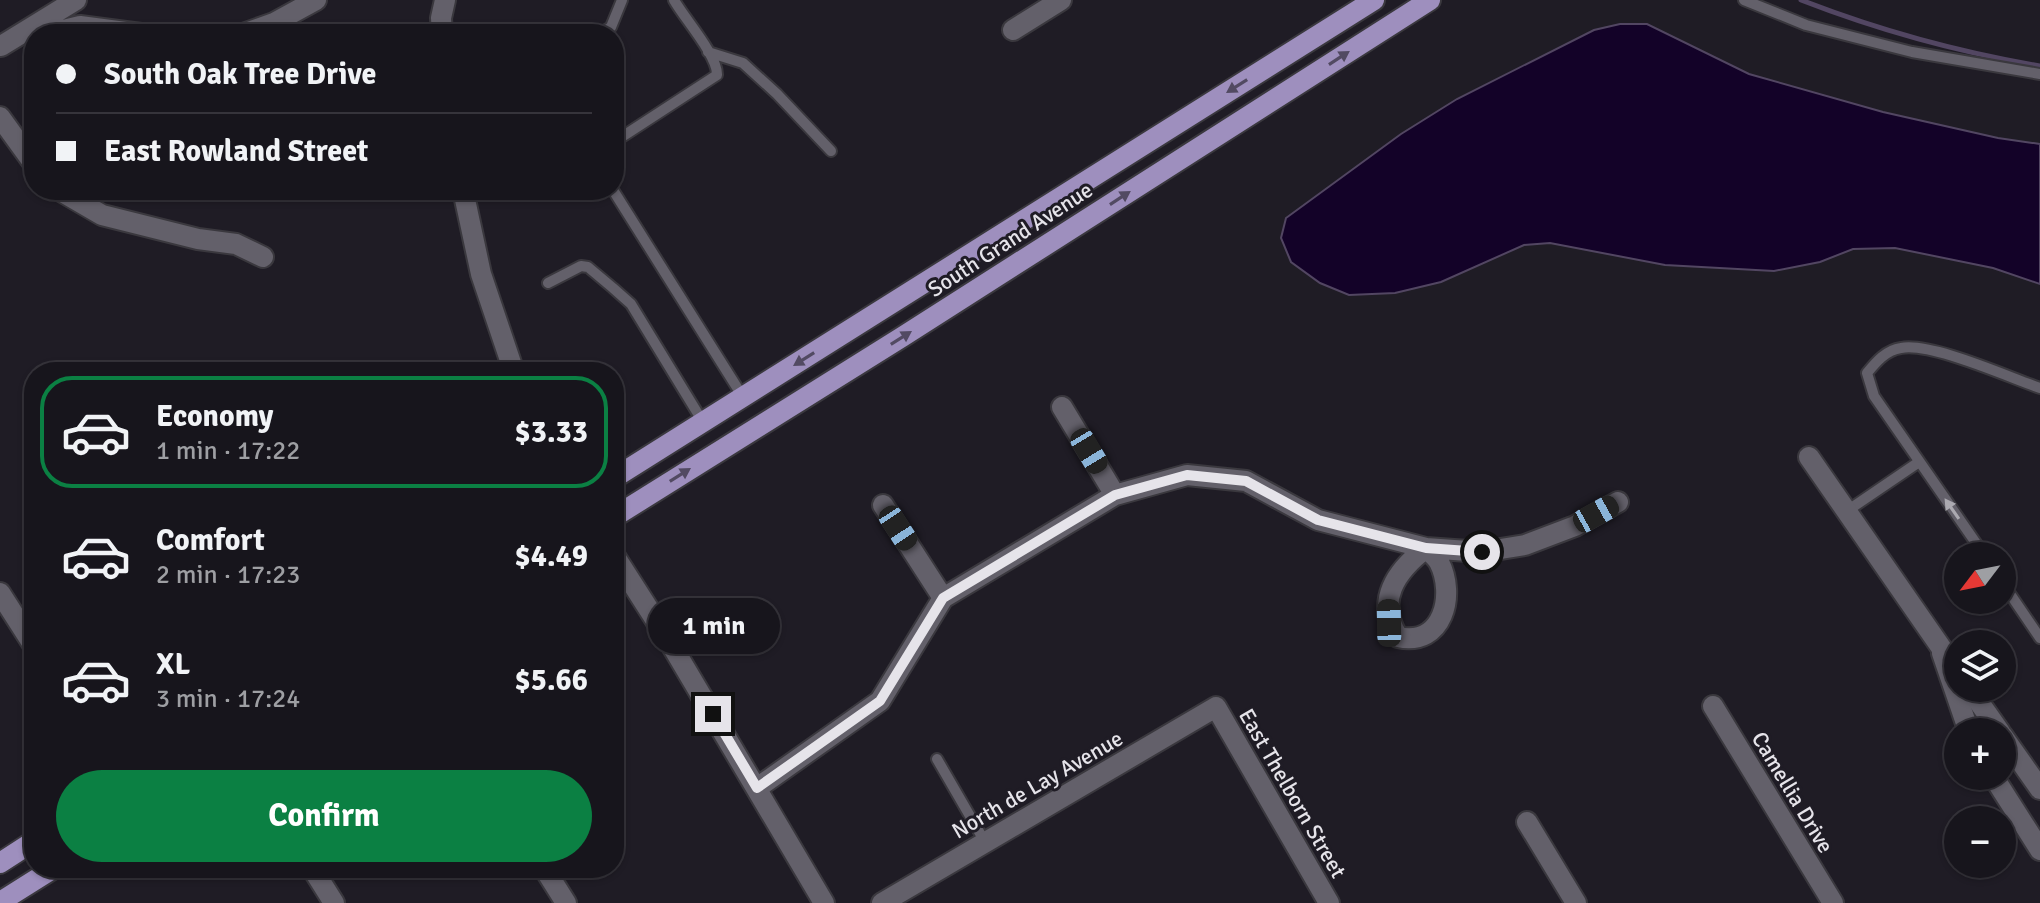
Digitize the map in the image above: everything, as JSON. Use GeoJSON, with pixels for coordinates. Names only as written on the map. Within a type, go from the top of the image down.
{"type":"FeatureCollection","features":[{"type":"Feature","properties":{"kind":"main road","name":"South Grand Avenue"},"geometry":{"type":"LineString","coordinates":[[624,472],[1374,0]]}},
{"type":"Feature","properties":{"kind":"main road","name":"South Grand Avenue"},"geometry":{"type":"LineString","coordinates":[[624,511],[1430,0]]}},
{"type":"Feature","properties":{"kind":"main road"},"geometry":{"type":"LineString","coordinates":[[0,863],[24,847]]}},
{"type":"Feature","properties":{"kind":"main road"},"geometry":{"type":"LineString","coordinates":[[0,902],[38,878]]}},
{"type":"Feature","properties":{"kind":"street"},"geometry":{"type":"LineString","coordinates":[[36,24],[76,0]]}},
{"type":"Feature","properties":{"kind":"street"},"geometry":{"type":"LineString","coordinates":[[271,24],[316,0]]}},
{"type":"Feature","properties":{"kind":"street"},"geometry":{"type":"LineString","coordinates":[[441,24],[445,0]]}},
{"type":"Feature","properties":{"kind":"street"},"geometry":{"type":"LineString","coordinates":[[1013,30],[1061,0]]}},
{"type":"Feature","properties":{"kind":"street"},"geometry":{"type":"LineString","coordinates":[[0,46],[24,31]]}},
{"type":"Feature","properties":{"kind":"street"},"geometry":{"type":"LineString","coordinates":[[0,46],[24,40]]}},
{"type":"Feature","properties":{"kind":"street"},"geometry":{"type":"LineString","coordinates":[[0,117],[24,150]]}},
{"type":"Feature","properties":{"kind":"street"},"geometry":{"type":"LineString","coordinates":[[76,200],[102,215],[198,239],[236,244],[263,257]]}},
{"type":"Feature","properties":{"kind":"street"},"geometry":{"type":"LineString","coordinates":[[465,200],[481,274],[511,362]]}},
{"type":"Feature","properties":{"kind":"street"},"geometry":{"type":"LineString","coordinates":[[1062,407],[1115,495]]}},
{"type":"Feature","properties":{"kind":"street"},"geometry":{"type":"LineString","coordinates":[[1809,457],[1944,652]]}},
{"type":"Feature","properties":{"kind":"street"},"geometry":{"type":"LineString","coordinates":[[757,788],[880,701],[943,598],[1115,495],[1187,475],[1246,481],[1318,520],[1426,548],[1482,552],[1525,545],[1575,526],[1618,502]]}},
{"type":"Feature","properties":{"kind":"street"},"geometry":{"type":"LineString","coordinates":[[883,505],[943,598]]}},
{"type":"Feature","properties":{"kind":"street"},"geometry":{"type":"LineString","coordinates":[[624,571],[824,903]]}},
{"type":"Feature","properties":{"kind":"street"},"geometry":{"type":"LineString","coordinates":[[0,593],[24,630]]}},
{"type":"Feature","properties":{"kind":"street"},"geometry":{"type":"LineString","coordinates":[[1939,645],[1964,718]]}},
{"type":"Feature","properties":{"kind":"street","name":"Camellia Drive"},"geometry":{"type":"LineString","coordinates":[[1713,706],[1833,903]]}},
{"type":"Feature","properties":{"kind":"street","name":"North de Lay Avenue"},"geometry":{"type":"LineString","coordinates":[[882,903],[1216,707]]}},
{"type":"Feature","properties":{"kind":"street","name":"East Thelborn Street"},"geometry":{"type":"LineString","coordinates":[[1216,707],[1329,903]]}},
{"type":"Feature","properties":{"kind":"street"},"geometry":{"type":"LineString","coordinates":[[2016,755],[2040,789]]}},
{"type":"Feature","properties":{"kind":"street"},"geometry":{"type":"LineString","coordinates":[[2002,790],[2040,850]]}},
{"type":"Feature","properties":{"kind":"street"},"geometry":{"type":"LineString","coordinates":[[1527,822],[1576,903]]}},
{"type":"Feature","properties":{"kind":"street"},"geometry":{"type":"LineString","coordinates":[[318,878],[334,903]]}},
{"type":"Feature","properties":{"kind":"street"},"geometry":{"type":"LineString","coordinates":[[550,878],[566,903]]}},
{"type":"Feature","properties":{"kind":"lane"},"geometry":{"type":"LineString","coordinates":[[612,24],[622,0]]}},
{"type":"Feature","properties":{"kind":"lane"},"geometry":{"type":"LineString","coordinates":[[624,135],[717,75],[708,52],[674,0]]}},
{"type":"Feature","properties":{"kind":"lane"},"geometry":{"type":"LineString","coordinates":[[1744,0],[1806,25],[1912,52],[2040,74]]}},
{"type":"Feature","properties":{"kind":"lane"},"geometry":{"type":"LineString","coordinates":[[708,52],[743,63],[831,151]]}},
{"type":"Feature","properties":{"kind":"lane"},"geometry":{"type":"LineString","coordinates":[[619,200],[743,397]]}},
{"type":"Feature","properties":{"kind":"lane"},"geometry":{"type":"LineString","coordinates":[[548,283],[581,266],[588,267],[631,304],[703,422]]}},
{"type":"Feature","properties":{"kind":"lane"},"geometry":{"type":"LineString","coordinates":[[1975,542],[1874,396],[1867,373],[1879,358],[1900,348],[1923,347],[2040,388]]}},
{"type":"Feature","properties":{"kind":"lane"},"geometry":{"type":"LineString","coordinates":[[1847,511],[1919,462]]}},
{"type":"Feature","properties":{"kind":"lane"},"geometry":{"type":"LineString","coordinates":[[2016,603],[2040,638]]}},
{"type":"Feature","properties":{"kind":"lane"},"geometry":{"type":"LineString","coordinates":[[937,759],[985,842]]}},
{"type":"Feature","properties":{"kind":"shaded area"},"geometry":{"type":"Polygon","coordinates":[[[1620,24],[1647,24],[1749,74],[1883,112],[1998,138],[2040,144],[2040,284],[1993,268],[1895,248],[1853,249],[1820,262],[1774,271],[1665,265],[1550,243],[1524,245],[1441,282],[1395,293],[1349,295],[1320,283],[1291,262],[1281,238],[1286,218],[1401,134],[1457,99],[1594,30],[1620,24]]]}},
{"type":"Feature","properties":{"kind":"waterway"},"geometry":{"type":"LineString","coordinates":[[1801,0],[1919,39],[2040,66]]}},
{"type":"Feature","properties":{"kind":"route"},"geometry":{"type":"LineString","coordinates":[[713,714],[757,788],[880,701],[943,598],[1115,495],[1187,475],[1246,481],[1318,520],[1426,548],[1482,552]]}}]}
